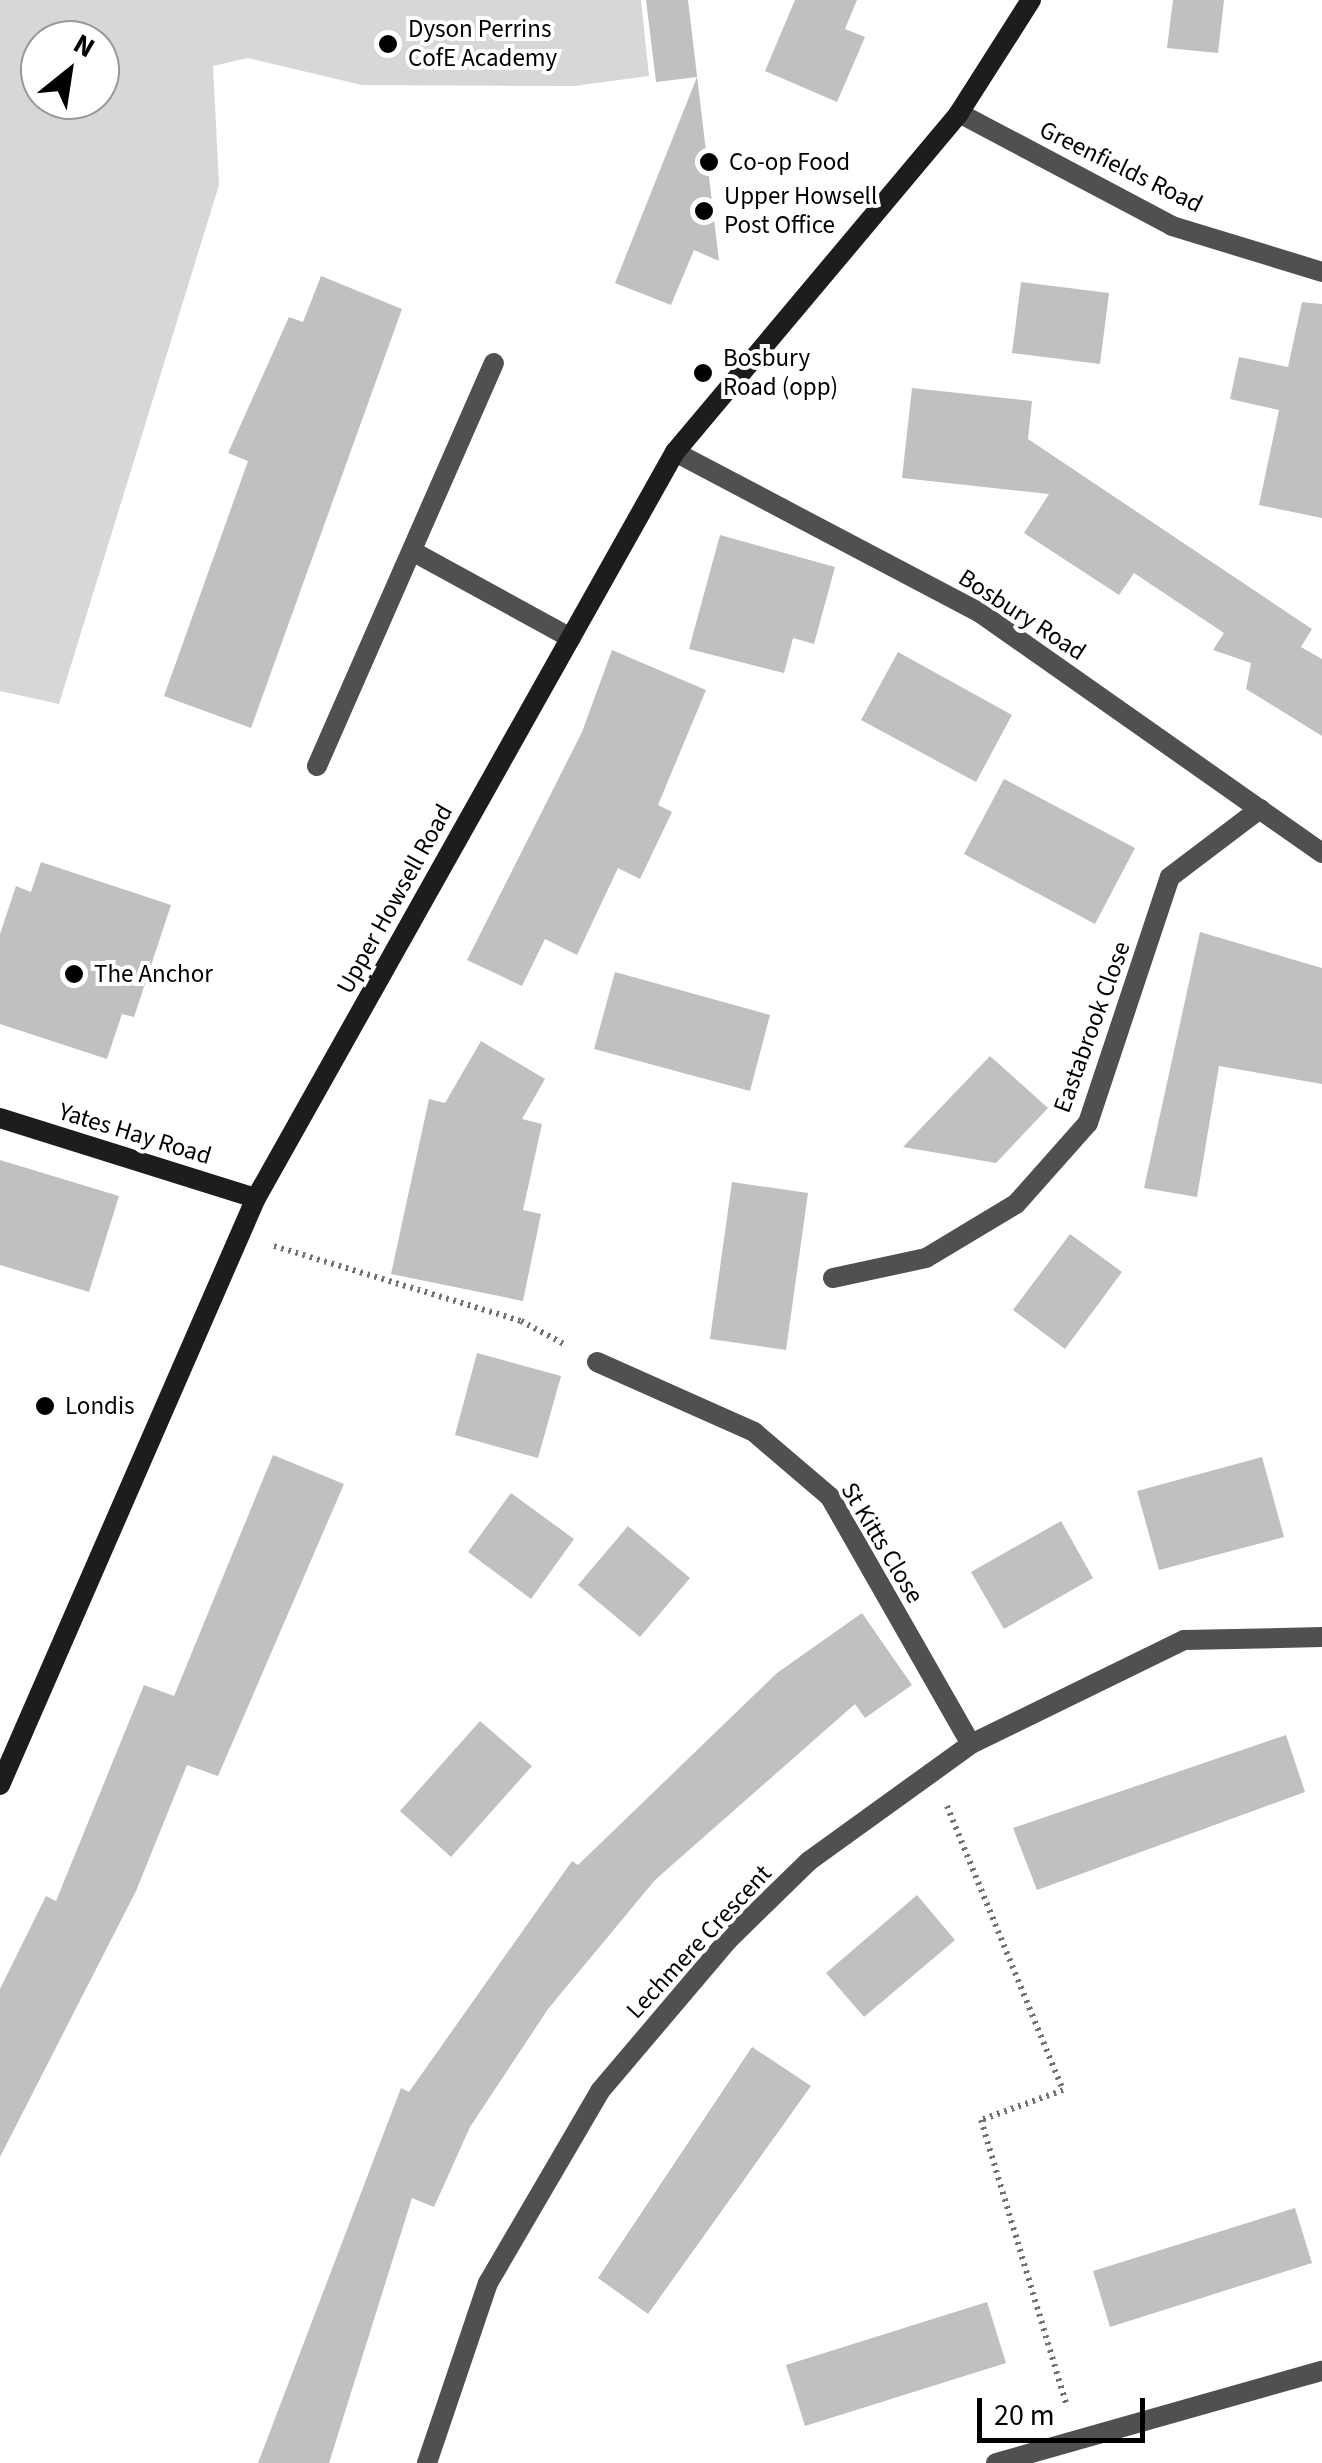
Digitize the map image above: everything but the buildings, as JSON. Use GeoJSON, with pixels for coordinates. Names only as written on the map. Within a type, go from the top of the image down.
{"type":"FeatureCollection","features":[{"type":"Feature","properties":{"kind":"street","name":"Upper Howsell Road"},"geometry":{"type":"LineString","coordinates":[[0,1785],[256,1198],[676,452],[959,113],[1031,0]]}},
{"type":"Feature","properties":{"kind":"street","name":"Greenfields Road"},"geometry":{"type":"LineString","coordinates":[[959,113],[1172,226],[1322,272]]}},
{"type":"Feature","properties":{"kind":"street"},"geometry":{"type":"LineString","coordinates":[[317,766],[494,363]]}},
{"type":"Feature","properties":{"kind":"street","name":"Bosbury Road"},"geometry":{"type":"LineString","coordinates":[[676,452],[980,612],[1322,853]]}},
{"type":"Feature","properties":{"kind":"street"},"geometry":{"type":"LineString","coordinates":[[412,552],[571,638]]}},
{"type":"Feature","properties":{"kind":"street","name":"Eastabrook Close"},"geometry":{"type":"LineString","coordinates":[[833,1278],[926,1258],[1016,1204],[1088,1123],[1170,877],[1260,809]]}},
{"type":"Feature","properties":{"kind":"street","name":"Yates Hay Road"},"geometry":{"type":"LineString","coordinates":[[0,1118],[256,1198]]}},
{"type":"Feature","properties":{"kind":"street","name":"St Kitts Close"},"geometry":{"type":"LineString","coordinates":[[596,1362],[754,1432],[830,1498],[971,1744]]}},
{"type":"Feature","properties":{"kind":"street","name":"Lechmere Crescent"},"geometry":{"type":"LineString","coordinates":[[427,2463],[488,2283],[600,2091],[728,1940],[809,1862],[971,1744],[1184,1640],[1322,1637]]}},
{"type":"Feature","properties":{"kind":"street"},"geometry":{"type":"LineString","coordinates":[[996,2463],[1322,2370]]}},
{"type":"Feature","properties":{"kind":"path"},"geometry":{"type":"LineString","coordinates":[[240,1234],[521,1321],[596,1362]]}},
{"type":"Feature","properties":{"kind":"path"},"geometry":{"type":"LineString","coordinates":[[934,1772],[1063,2090],[982,2120],[1077,2440]]}},
{"type":"Feature","properties":{"kind":"shaded area"},"geometry":{"type":"Polygon","coordinates":[[[0,0],[641,0],[649,76],[574,86],[362,85],[248,58],[213,66],[219,185],[59,704],[0,691],[0,0]]]}},
{"type":"Feature","properties":{"kind":"place","name":"Dyson Perrins CofE Academy"},"geometry":{"type":"Point","coordinates":[388,44]}},
{"type":"Feature","properties":{"kind":"place","name":"Co-op Food"},"geometry":{"type":"Point","coordinates":[709,162]}},
{"type":"Feature","properties":{"kind":"place","name":"Upper Howsell Post Office"},"geometry":{"type":"Point","coordinates":[704,211]}},
{"type":"Feature","properties":{"kind":"place","name":"Bosbury Road (opp)"},"geometry":{"type":"Point","coordinates":[703,373]}},
{"type":"Feature","properties":{"kind":"place","name":"The Anchor"},"geometry":{"type":"Point","coordinates":[74,974]}},
{"type":"Feature","properties":{"kind":"place","name":"Londis"},"geometry":{"type":"Point","coordinates":[45,1406]}}]}
